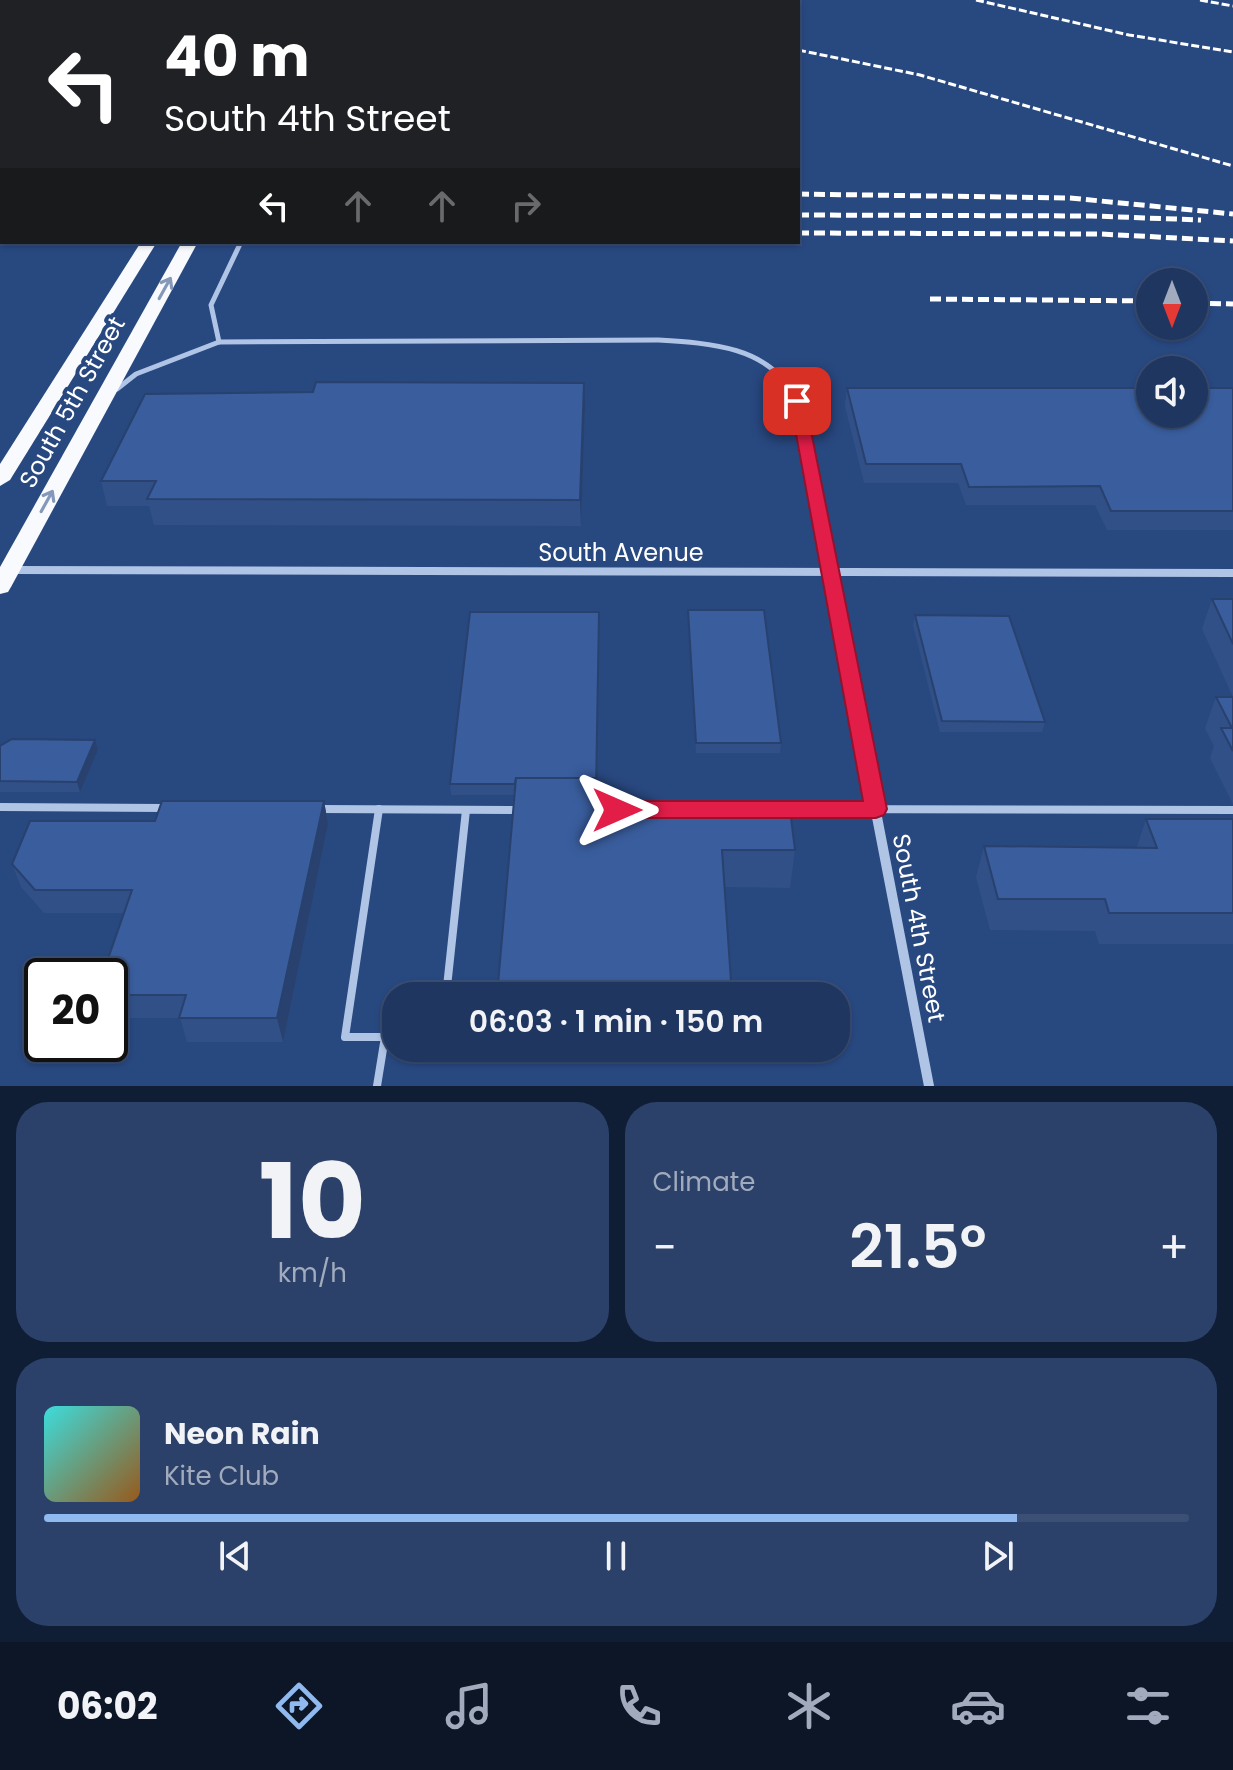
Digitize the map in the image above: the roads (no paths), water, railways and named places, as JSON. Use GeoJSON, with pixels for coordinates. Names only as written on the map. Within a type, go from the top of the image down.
{"type":"FeatureCollection","features":[{"type":"Feature","properties":{"kind":"highway","name":"South 5th Street"},"geometry":{"type":"LineString","coordinates":[[0,480],[148,244]]}},
{"type":"Feature","properties":{"kind":"highway","name":"South 5th Street"},"geometry":{"type":"LineString","coordinates":[[5,578],[189,244]]}},
{"type":"Feature","properties":{"kind":"street","name":"South 4th Street"},"geometry":{"type":"LineString","coordinates":[[797,401],[929,1086]]}},
{"type":"Feature","properties":{"kind":"street","name":"South Avenue"},"geometry":{"type":"LineString","coordinates":[[5,578],[830,572],[1233,573]]}},
{"type":"Feature","properties":{"kind":"lane"},"geometry":{"type":"LineString","coordinates":[[219,342],[211,305],[240,244]]}},
{"type":"Feature","properties":{"kind":"lane"},"geometry":{"type":"LineString","coordinates":[[97,408],[136,374],[219,342],[693,342],[735,351],[769,364],[784,376],[797,401]]}},
{"type":"Feature","properties":{"kind":"lane"},"geometry":{"type":"LineString","coordinates":[[0,807],[174,808]]}},
{"type":"Feature","properties":{"kind":"lane"},"geometry":{"type":"LineString","coordinates":[[316,809],[529,810]]}},
{"type":"Feature","properties":{"kind":"lane"},"geometry":{"type":"LineString","coordinates":[[379,809],[345,1037],[382,1038]]}},
{"type":"Feature","properties":{"kind":"lane"},"geometry":{"type":"LineString","coordinates":[[767,809],[1233,810]]}},
{"type":"Feature","properties":{"kind":"lane"},"geometry":{"type":"LineString","coordinates":[[448,982],[466,810]]}},
{"type":"Feature","properties":{"kind":"lane"},"geometry":{"type":"LineString","coordinates":[[377,1086],[384,1062]]}},
{"type":"Feature","properties":{"kind":"railway"},"geometry":{"type":"LineString","coordinates":[[976,0],[1129,35],[1233,52]]}},
{"type":"Feature","properties":{"kind":"railway"},"geometry":{"type":"LineString","coordinates":[[1200,0],[1233,6]]}},
{"type":"Feature","properties":{"kind":"railway"},"geometry":{"type":"LineString","coordinates":[[800,50],[920,75],[1233,166]]}},
{"type":"Feature","properties":{"kind":"railway"},"geometry":{"type":"LineString","coordinates":[[800,194],[1070,198],[1233,214]]}},
{"type":"Feature","properties":{"kind":"railway"},"geometry":{"type":"LineString","coordinates":[[800,215],[1092,216],[1201,220]]}},
{"type":"Feature","properties":{"kind":"railway"},"geometry":{"type":"LineString","coordinates":[[800,233],[1101,234],[1233,241]]}},
{"type":"Feature","properties":{"kind":"railway"},"geometry":{"type":"LineString","coordinates":[[930,299],[1136,301]]}},
{"type":"Feature","properties":{"kind":"railway"},"geometry":{"type":"LineString","coordinates":[[1208,303],[1233,304]]}}]}
